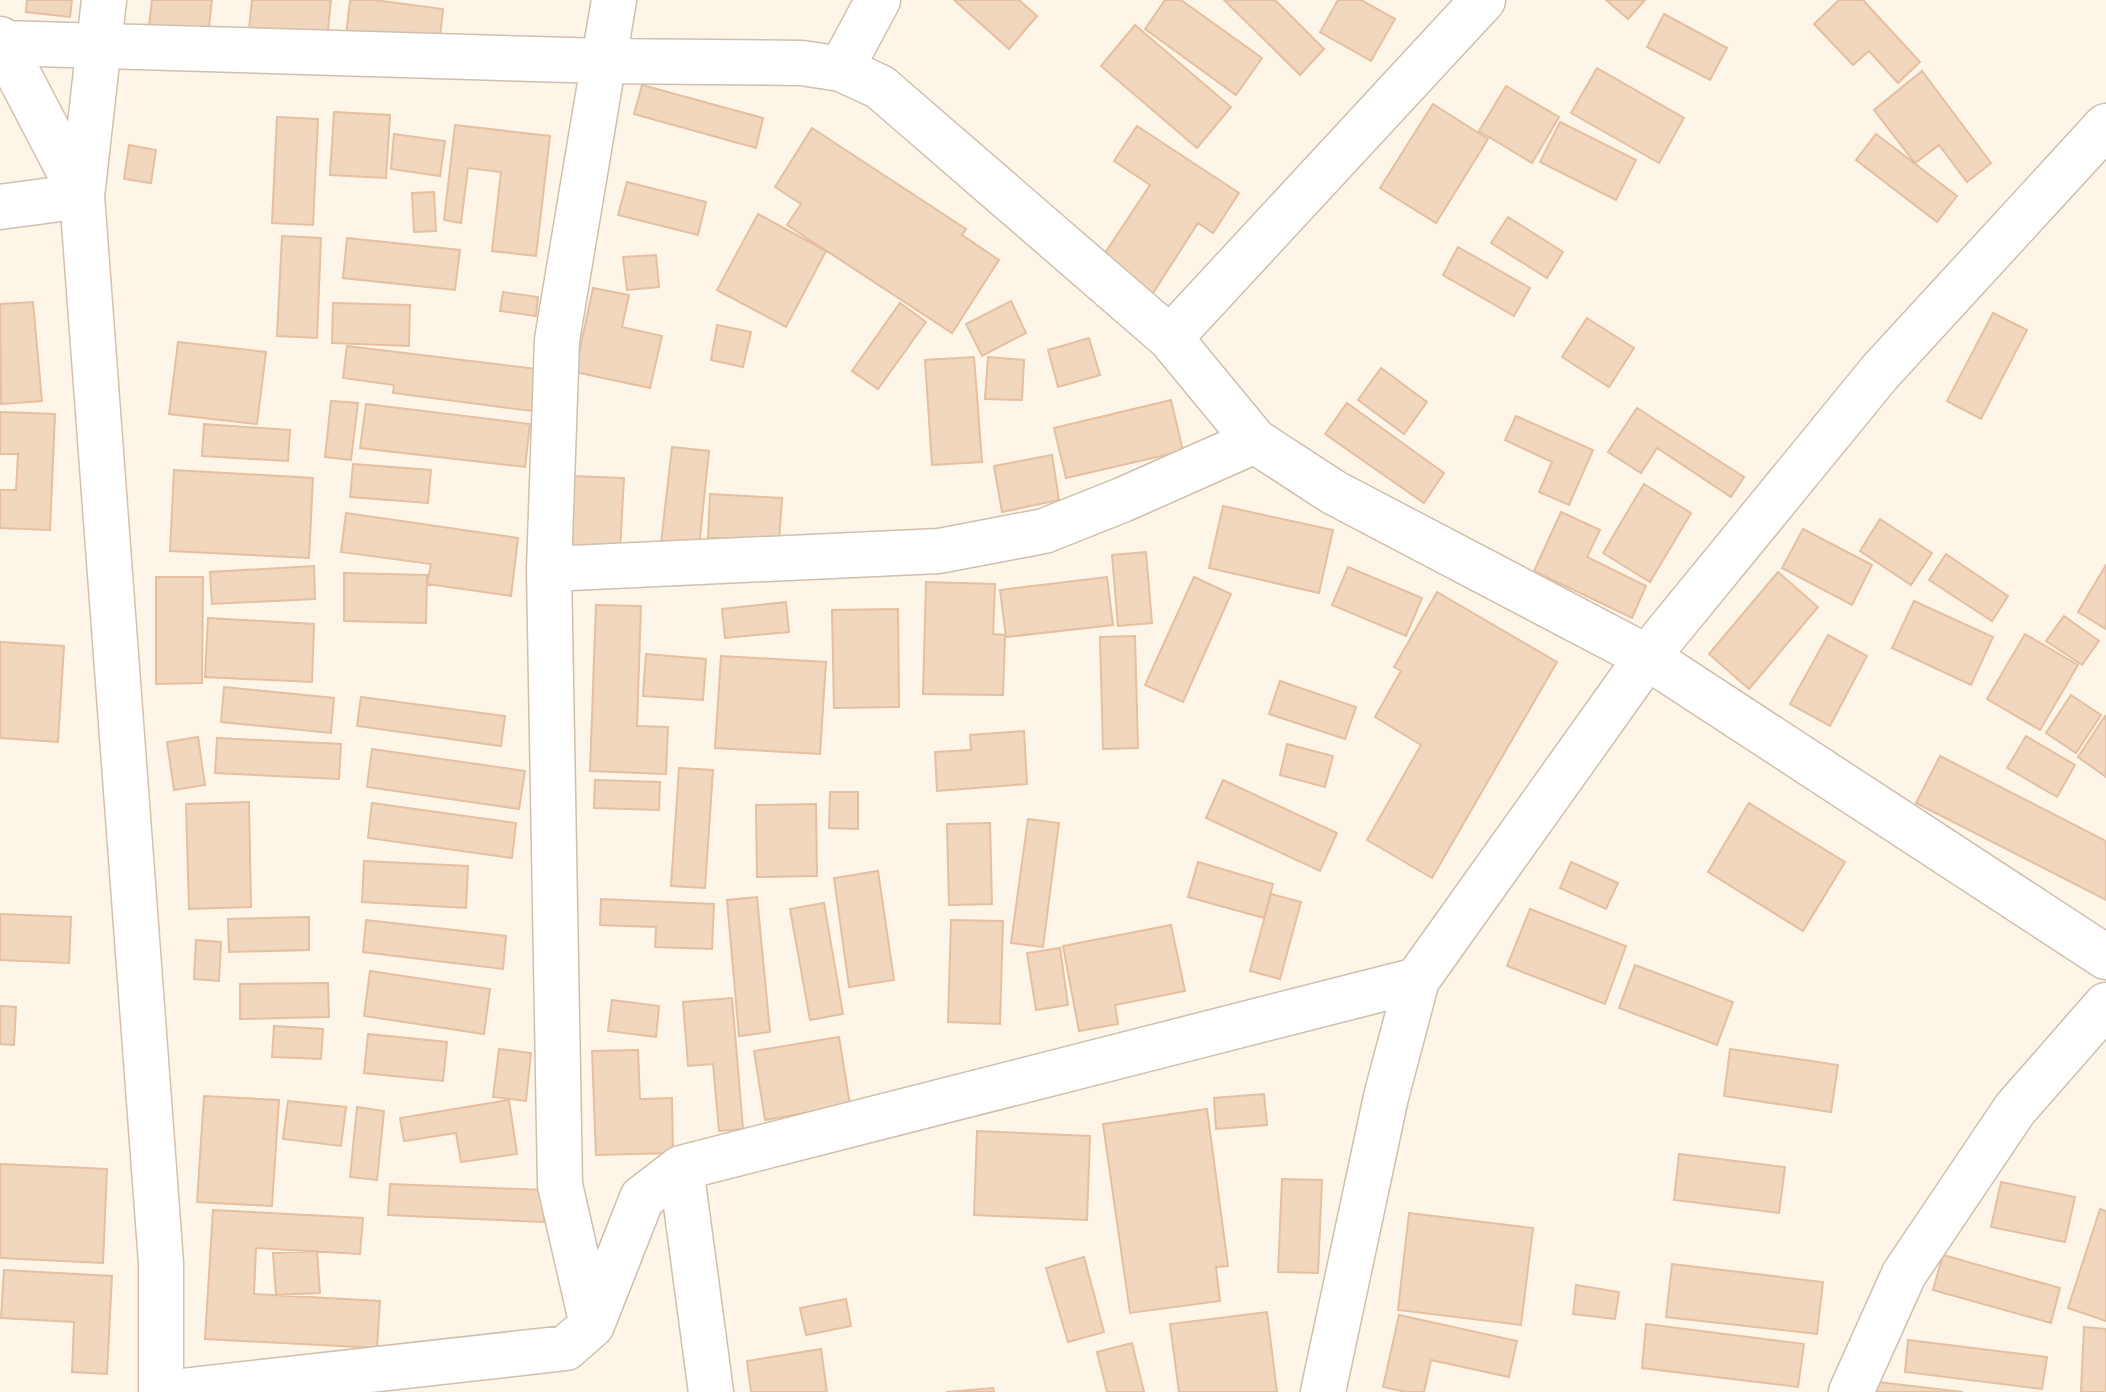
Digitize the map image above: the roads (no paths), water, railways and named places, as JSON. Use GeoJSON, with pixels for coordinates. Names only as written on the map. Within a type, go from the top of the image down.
{"type":"FeatureCollection","features":[{"type":"Feature","properties":{"kind":"street"},"geometry":{"type":"LineString","coordinates":[[104,0],[82,196],[161,1263],[161,1392]]}},
{"type":"Feature","properties":{"kind":"street"},"geometry":{"type":"LineString","coordinates":[[592,1325],[560,1185],[549,569],[557,340],[614,0]]}},
{"type":"Feature","properties":{"kind":"street"},"geometry":{"type":"LineString","coordinates":[[841,69],[878,0]]}},
{"type":"Feature","properties":{"kind":"street"},"geometry":{"type":"LineString","coordinates":[[1170,338],[1483,0]]}},
{"type":"Feature","properties":{"kind":"street"},"geometry":{"type":"LineString","coordinates":[[82,196],[1,41],[603,61],[802,63],[841,69],[880,87],[1170,338],[1255,441],[1333,492],[1647,657],[2106,957]]}},
{"type":"Feature","properties":{"kind":"street"},"geometry":{"type":"LineString","coordinates":[[1323,1392],[1386,1097],[1417,980],[1647,657],[1880,372],[2106,126]]}},
{"type":"Feature","properties":{"kind":"street"},"geometry":{"type":"LineString","coordinates":[[0,207],[82,196]]}},
{"type":"Feature","properties":{"kind":"street"},"geometry":{"type":"LineString","coordinates":[[549,569],[939,551],[1044,531],[1255,441]]}},
{"type":"Feature","properties":{"kind":"street"},"geometry":{"type":"LineString","coordinates":[[173,1392],[566,1348],[592,1325],[642,1198],[681,1168],[1417,980]]}},
{"type":"Feature","properties":{"kind":"street"},"geometry":{"type":"LineString","coordinates":[[1851,1392],[1904,1274],[2015,1109],[2106,1005]]}},
{"type":"Feature","properties":{"kind":"street"},"geometry":{"type":"LineString","coordinates":[[681,1168],[711,1392]]}}]}
